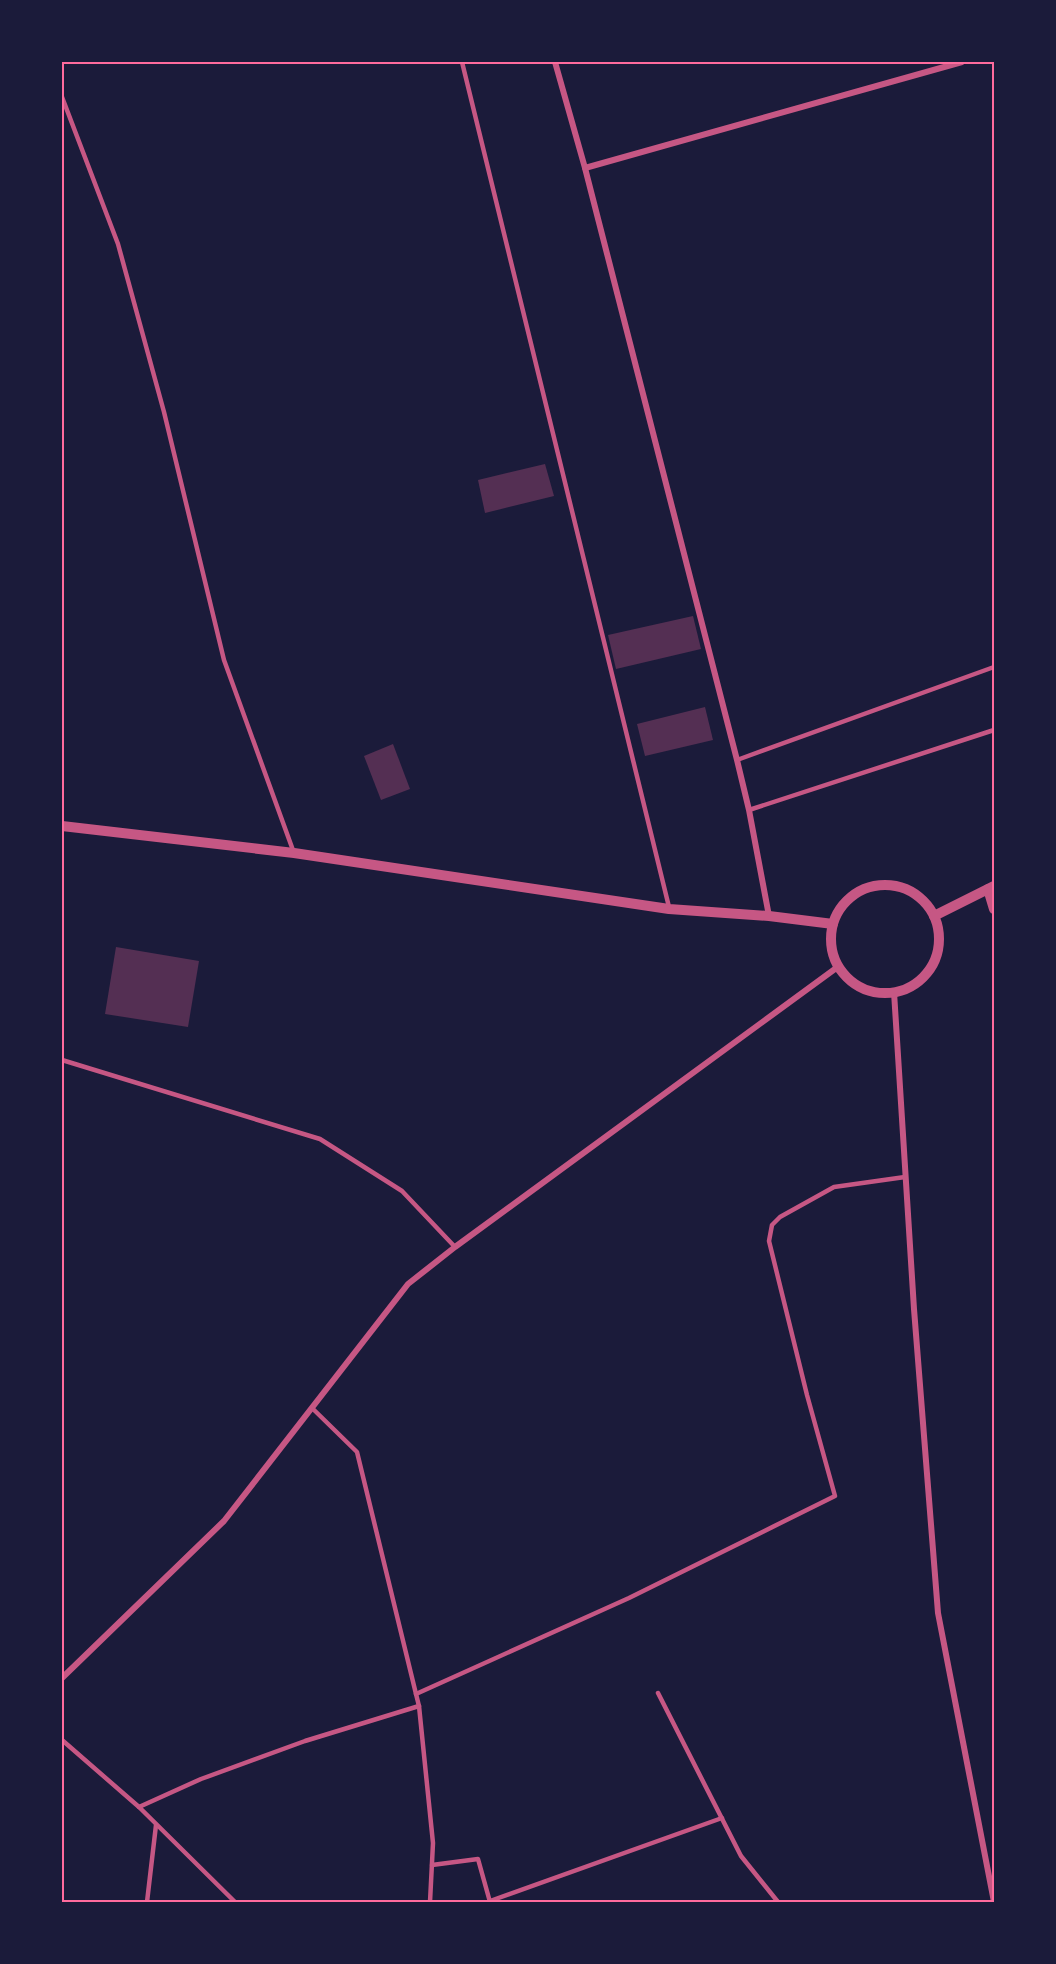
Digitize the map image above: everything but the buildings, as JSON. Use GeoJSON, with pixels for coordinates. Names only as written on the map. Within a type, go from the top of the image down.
{"type":"FeatureCollection","features":[{"type":"Feature","properties":{"kind":"street"},"geometry":{"type":"LineString","coordinates":[[555,62],[585,168],[737,760],[769,916]]}},
{"type":"Feature","properties":{"kind":"street"},"geometry":{"type":"LineString","coordinates":[[585,168],[962,62]]}},
{"type":"Feature","properties":{"kind":"street"},"geometry":{"type":"LineString","coordinates":[[62,826],[294,853],[669,909],[769,916],[833,924]]}},
{"type":"Feature","properties":{"kind":"street"},"geometry":{"type":"LineString","coordinates":[[889,885],[907,890],[923,900],[934,916],[939,933],[938,952],[931,968],[920,980],[905,989],[888,993],[871,992],[842,973],[834,958],[831,941],[833,924],[841,908],[854,894],[871,886],[889,885]]}},
{"type":"Feature","properties":{"kind":"street"},"geometry":{"type":"LineString","coordinates":[[934,916],[991,887],[994,909]]}},
{"type":"Feature","properties":{"kind":"street"},"geometry":{"type":"LineString","coordinates":[[62,1678],[224,1521],[408,1284],[455,1247],[839,966]]}},
{"type":"Feature","properties":{"kind":"street"},"geometry":{"type":"LineString","coordinates":[[894,992],[905,1177],[938,1613],[994,1902]]}},
{"type":"Feature","properties":{"kind":"lane"},"geometry":{"type":"LineString","coordinates":[[462,62],[669,909]]}},
{"type":"Feature","properties":{"kind":"lane"},"geometry":{"type":"LineString","coordinates":[[62,97],[118,244],[164,412],[224,660],[294,853]]}},
{"type":"Feature","properties":{"kind":"lane"},"geometry":{"type":"LineString","coordinates":[[737,760],[994,667]]}},
{"type":"Feature","properties":{"kind":"lane"},"geometry":{"type":"LineString","coordinates":[[749,810],[994,730]]}},
{"type":"Feature","properties":{"kind":"lane"},"geometry":{"type":"LineString","coordinates":[[62,1060],[320,1138],[402,1191],[455,1247]]}},
{"type":"Feature","properties":{"kind":"lane"},"geometry":{"type":"LineString","coordinates":[[416,1694],[628,1598],[835,1496],[771,1252],[770,1233],[772,1226],[780,1216],[834,1187],[905,1177]]}},
{"type":"Feature","properties":{"kind":"lane"},"geometry":{"type":"LineString","coordinates":[[312,1408],[357,1452],[419,1706],[433,1843],[430,1902]]}},
{"type":"Feature","properties":{"kind":"lane"},"geometry":{"type":"LineString","coordinates":[[658,1693],[741,1856],[778,1902]]}},
{"type":"Feature","properties":{"kind":"lane"},"geometry":{"type":"LineString","coordinates":[[139,1807],[201,1779],[305,1741],[419,1706]]}},
{"type":"Feature","properties":{"kind":"lane"},"geometry":{"type":"LineString","coordinates":[[62,1740],[139,1807],[235,1902]]}},
{"type":"Feature","properties":{"kind":"lane"},"geometry":{"type":"LineString","coordinates":[[432,1865],[478,1859],[490,1902],[722,1818]]}},
{"type":"Feature","properties":{"kind":"lane"},"geometry":{"type":"LineString","coordinates":[[147,1902],[156,1824]]}}]}
